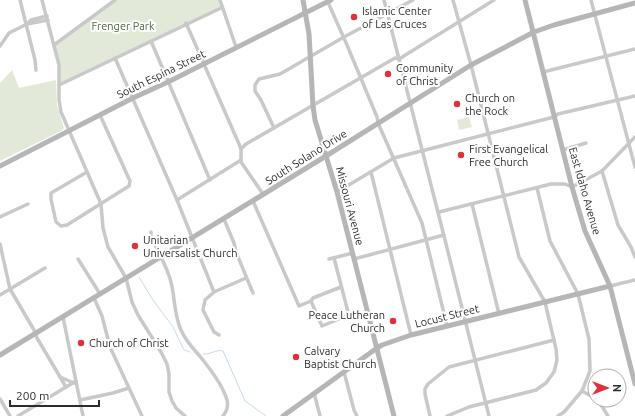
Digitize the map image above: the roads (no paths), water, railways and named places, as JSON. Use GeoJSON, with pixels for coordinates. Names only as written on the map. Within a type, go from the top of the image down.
{"type":"FeatureCollection","features":[{"type":"Feature","properties":{"kind":"street"},"geometry":{"type":"LineString","coordinates":[[20,0],[35,60],[36,70]]}},
{"type":"Feature","properties":{"kind":"street"},"geometry":{"type":"LineString","coordinates":[[42,0],[59,65],[61,112],[101,204],[103,228],[108,247],[126,278],[132,302],[138,315],[167,364],[170,374],[169,392],[172,401],[176,408],[185,416]]}},
{"type":"Feature","properties":{"kind":"street"},"geometry":{"type":"LineString","coordinates":[[54,45],[115,0]]}},
{"type":"Feature","properties":{"kind":"street"},"geometry":{"type":"LineString","coordinates":[[220,0],[236,47]]}},
{"type":"Feature","properties":{"kind":"street","name":"Missouri Avenue"},"geometry":{"type":"LineString","coordinates":[[304,0],[309,34],[313,106],[317,131],[337,192],[394,416]]}},
{"type":"Feature","properties":{"kind":"street"},"geometry":{"type":"LineString","coordinates":[[384,0],[410,104],[424,151],[490,416]]}},
{"type":"Feature","properties":{"kind":"street"},"geometry":{"type":"LineString","coordinates":[[274,128],[256,91],[256,83],[261,77],[280,74],[344,37],[413,0]]}},
{"type":"Feature","properties":{"kind":"street"},"geometry":{"type":"LineString","coordinates":[[448,416],[469,407],[532,391],[544,385],[552,374],[556,363],[557,352],[545,302],[519,256],[489,134],[453,0]]}},
{"type":"Feature","properties":{"kind":"street"},"geometry":{"type":"LineString","coordinates":[[241,149],[246,144],[360,77],[395,58],[399,59],[494,0]]}},
{"type":"Feature","properties":{"kind":"street","name":"East Idaho Avenue"},"geometry":{"type":"LineString","coordinates":[[525,0],[572,187],[585,231],[610,286],[635,384]]}},
{"type":"Feature","properties":{"kind":"street"},"geometry":{"type":"LineString","coordinates":[[591,0],[630,142],[631,155],[635,167]]}},
{"type":"Feature","properties":{"kind":"street"},"geometry":{"type":"LineString","coordinates":[[329,1],[377,117],[378,123],[422,224],[447,326]]}},
{"type":"Feature","properties":{"kind":"street","name":"South Espina Street"},"geometry":{"type":"LineString","coordinates":[[0,166],[329,1]]}},
{"type":"Feature","properties":{"kind":"street","name":"South Solano Drive"},"geometry":{"type":"LineString","coordinates":[[0,355],[224,219],[471,66],[534,32],[554,25],[635,3]]}},
{"type":"Feature","properties":{"kind":"street"},"geometry":{"type":"LineString","coordinates":[[59,85],[186,23],[221,8],[222,6]]}},
{"type":"Feature","properties":{"kind":"street"},"geometry":{"type":"LineString","coordinates":[[0,46],[9,32],[31,20],[47,18]]}},
{"type":"Feature","properties":{"kind":"street"},"geometry":{"type":"LineString","coordinates":[[186,23],[241,149],[241,160],[264,194]]}},
{"type":"Feature","properties":{"kind":"street"},"geometry":{"type":"LineString","coordinates":[[151,41],[210,180]]}},
{"type":"Feature","properties":{"kind":"street"},"geometry":{"type":"LineString","coordinates":[[543,72],[635,49]]}},
{"type":"Feature","properties":{"kind":"street"},"geometry":{"type":"LineString","coordinates":[[115,58],[177,200],[214,292]]}},
{"type":"Feature","properties":{"kind":"street"},"geometry":{"type":"LineString","coordinates":[[337,192],[394,158],[554,117],[558,114],[635,96]]}},
{"type":"Feature","properties":{"kind":"street"},"geometry":{"type":"LineString","coordinates":[[87,172],[51,193],[56,222],[61,226],[67,225],[125,190],[129,186],[130,181],[100,115]]}},
{"type":"Feature","properties":{"kind":"street"},"geometry":{"type":"LineString","coordinates":[[438,212],[551,184],[565,184],[572,187],[602,171],[635,138]]}},
{"type":"Feature","properties":{"kind":"street"},"geometry":{"type":"LineString","coordinates":[[563,150],[586,144]]}},
{"type":"Feature","properties":{"kind":"street"},"geometry":{"type":"LineString","coordinates":[[177,200],[241,160]]}},
{"type":"Feature","properties":{"kind":"street"},"geometry":{"type":"LineString","coordinates":[[602,171],[618,225],[633,246],[635,257]]}},
{"type":"Feature","properties":{"kind":"street"},"geometry":{"type":"LineString","coordinates":[[371,172],[411,335]]}},
{"type":"Feature","properties":{"kind":"street"},"geometry":{"type":"LineString","coordinates":[[537,188],[550,241],[578,294],[589,339],[590,371],[582,391],[564,412],[558,416]]}},
{"type":"Feature","properties":{"kind":"street"},"geometry":{"type":"LineString","coordinates":[[253,201],[299,306],[311,301],[313,298],[341,287]]}},
{"type":"Feature","properties":{"kind":"street"},"geometry":{"type":"LineString","coordinates":[[0,217],[28,204]]}},
{"type":"Feature","properties":{"kind":"street"},"geometry":{"type":"LineString","coordinates":[[472,204],[499,314]]}},
{"type":"Feature","properties":{"kind":"street"},"geometry":{"type":"LineString","coordinates":[[224,219],[253,293]]}},
{"type":"Feature","properties":{"kind":"street"},"geometry":{"type":"LineString","coordinates":[[151,232],[151,237],[171,282],[177,319],[181,331],[188,343],[211,370],[222,387],[228,401],[227,411],[223,416]]}},
{"type":"Feature","properties":{"kind":"street"},"geometry":{"type":"LineString","coordinates":[[329,259],[391,249],[426,241],[444,235]]}},
{"type":"Feature","properties":{"kind":"street"},"geometry":{"type":"LineString","coordinates":[[0,244],[10,289],[36,338],[66,387]]}},
{"type":"Feature","properties":{"kind":"street"},"geometry":{"type":"LineString","coordinates":[[311,301],[322,326],[346,316],[348,312],[334,258]]}},
{"type":"Feature","properties":{"kind":"street"},"geometry":{"type":"LineString","coordinates":[[78,259],[100,294]]}},
{"type":"Feature","properties":{"kind":"street"},"geometry":{"type":"LineString","coordinates":[[0,295],[45,268]]}},
{"type":"Feature","properties":{"kind":"street"},"geometry":{"type":"LineString","coordinates":[[219,335],[214,332],[203,310],[205,300],[214,292],[246,278]]}},
{"type":"Feature","properties":{"kind":"street","name":"Locust Street"},"geometry":{"type":"LineString","coordinates":[[283,416],[382,345],[411,335],[635,280]]}},
{"type":"Feature","properties":{"kind":"street"},"geometry":{"type":"LineString","coordinates":[[94,298],[102,316],[110,347],[142,416]]}},
{"type":"Feature","properties":{"kind":"street"},"geometry":{"type":"LineString","coordinates":[[63,317],[75,382],[84,416]]}},
{"type":"Feature","properties":{"kind":"street"},"geometry":{"type":"LineString","coordinates":[[430,416],[425,389],[450,366],[554,340]]}},
{"type":"Feature","properties":{"kind":"street"},"geometry":{"type":"LineString","coordinates":[[344,372],[356,416]]}},
{"type":"Feature","properties":{"kind":"street"},"geometry":{"type":"LineString","coordinates":[[60,377],[75,382]]}},
{"type":"Feature","properties":{"kind":"street"},"geometry":{"type":"LineString","coordinates":[[18,416],[75,382]]}},
{"type":"Feature","properties":{"kind":"street"},"geometry":{"type":"LineString","coordinates":[[80,400],[129,388]]}},
{"type":"Feature","properties":{"kind":"street"},"geometry":{"type":"LineString","coordinates":[[582,391],[587,394]]}},
{"type":"Feature","properties":{"kind":"street"},"geometry":{"type":"LineString","coordinates":[[314,393],[320,416]]}},
{"type":"Feature","properties":{"kind":"street"},"geometry":{"type":"LineString","coordinates":[[0,399],[10,416]]}},
{"type":"Feature","properties":{"kind":"waterway"},"geometry":{"type":"LineString","coordinates":[[139,277],[153,300],[173,327],[184,350],[190,352]]}},
{"type":"Feature","properties":{"kind":"waterway"},"geometry":{"type":"LineString","coordinates":[[203,354],[223,351],[245,401],[266,416]]}},
{"type":"Feature","properties":{"kind":"place","name":"Islamic Center of Las Cruces"},"geometry":{"type":"Point","coordinates":[354,17]}},
{"type":"Feature","properties":{"kind":"place","name":"Community of Christ"},"geometry":{"type":"Point","coordinates":[388,74]}},
{"type":"Feature","properties":{"kind":"place","name":"Church on the Rock"},"geometry":{"type":"Point","coordinates":[457,104]}},
{"type":"Feature","properties":{"kind":"place","name":"First Evangelical Free Church"},"geometry":{"type":"Point","coordinates":[461,155]}},
{"type":"Feature","properties":{"kind":"place","name":"Unitarian Universalist Church"},"geometry":{"type":"Point","coordinates":[135,246]}},
{"type":"Feature","properties":{"kind":"place","name":"Peace Lutheran Church"},"geometry":{"type":"Point","coordinates":[393,321]}},
{"type":"Feature","properties":{"kind":"place","name":"Church of Christ"},"geometry":{"type":"Point","coordinates":[81,343]}},
{"type":"Feature","properties":{"kind":"place","name":"Calvary Baptist Church"},"geometry":{"type":"Point","coordinates":[296,357]}},
{"type":"Feature","properties":{"kind":"park label","name":"Frenger Park"},"geometry":{"type":"Point","coordinates":[123,26]}}]}
